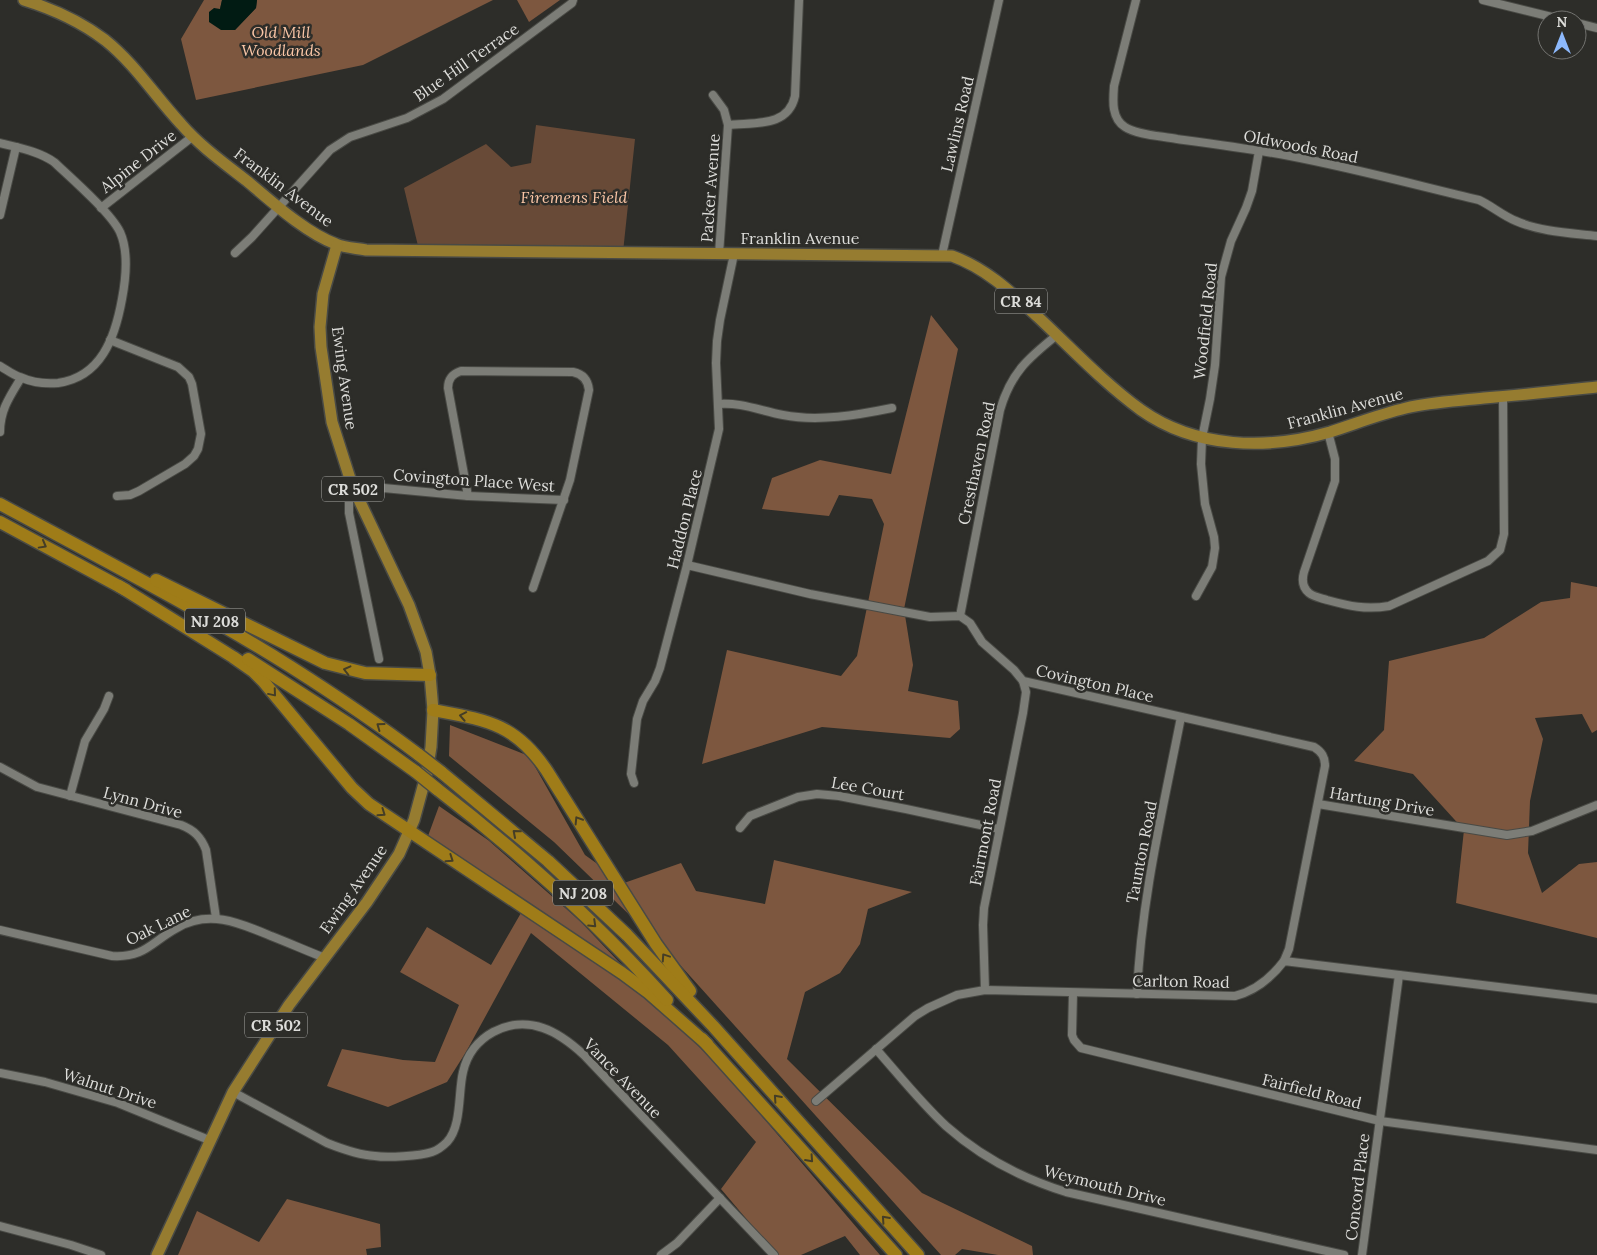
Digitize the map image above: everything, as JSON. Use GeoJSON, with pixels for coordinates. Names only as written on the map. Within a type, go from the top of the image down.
{"type":"FeatureCollection","features":[{"type":"Feature","properties":{"kind":"highway"},"geometry":{"type":"LineString","coordinates":[[0,504],[325,663],[365,673],[430,675]]}},
{"type":"Feature","properties":{"kind":"highway","name":"NJ 208"},"geometry":{"type":"LineString","coordinates":[[0,504],[267,652],[359,712],[419,755],[506,825],[568,879],[627,935],[713,1026],[918,1255]]}},
{"type":"Feature","properties":{"kind":"highway","name":"NJ 208"},"geometry":{"type":"LineString","coordinates":[[0,522],[213,638],[282,680],[350,724],[416,772],[496,836],[558,890],[635,965],[896,1255]]}},
{"type":"Feature","properties":{"kind":"highway"},"geometry":{"type":"LineString","coordinates":[[119,586],[253,671],[352,788],[378,811],[622,973],[649,993],[707,1044]]}},
{"type":"Feature","properties":{"kind":"highway"},"geometry":{"type":"LineString","coordinates":[[433,710],[475,718],[494,724],[514,735],[532,750],[667,961],[713,1026]]}},
{"type":"Feature","properties":{"kind":"main road","name":"Franklin Avenue"},"geometry":{"type":"LineString","coordinates":[[24,0],[56,11],[105,40],[133,67],[192,136],[279,207],[313,232],[337,245],[366,250],[942,255],[964,260],[996,279],[1113,388],[1140,409],[1170,427],[1202,438],[1223,442],[1285,440],[1328,432],[1405,408],[1434,403],[1597,387]]}},
{"type":"Feature","properties":{"kind":"main road","name":"Ewing Avenue"},"geometry":{"type":"LineString","coordinates":[[156,1255],[232,1092],[289,1004],[384,878],[399,854],[410,832],[428,772],[432,747],[433,710],[430,675],[422,640],[412,611],[352,486],[332,422],[321,347],[321,319],[323,294],[337,245]]}},
{"type":"Feature","properties":{"kind":"street","name":"Blue Hill Terrace"},"geometry":{"type":"LineString","coordinates":[[235,253],[330,150],[341,142],[362,132],[407,118],[443,99],[572,3],[573,0]]}},
{"type":"Feature","properties":{"kind":"street","name":"Packer Avenue"},"geometry":{"type":"LineString","coordinates":[[728,125],[770,121],[780,118],[786,115],[793,103],[800,0]]}},
{"type":"Feature","properties":{"kind":"street","name":"Lawlins Road"},"geometry":{"type":"LineString","coordinates":[[942,255],[999,0]]}},
{"type":"Feature","properties":{"kind":"street","name":"Oldwoods Road"},"geometry":{"type":"LineString","coordinates":[[1136,0],[1114,86],[1113,109],[1118,121],[1123,126],[1133,131],[1319,162],[1479,200],[1489,204],[1513,220],[1530,226],[1597,236]]}},
{"type":"Feature","properties":{"kind":"street"},"geometry":{"type":"LineString","coordinates":[[1483,0],[1537,13]]}},
{"type":"Feature","properties":{"kind":"street","name":"Packer Avenue"},"geometry":{"type":"LineString","coordinates":[[713,95],[724,110],[728,125],[718,254]]}},
{"type":"Feature","properties":{"kind":"street","name":"Alpine Drive"},"geometry":{"type":"LineString","coordinates":[[101,208],[192,136]]}},
{"type":"Feature","properties":{"kind":"street"},"geometry":{"type":"LineString","coordinates":[[0,143],[47,157],[113,220],[120,231],[126,253],[124,289],[116,323],[110,340],[98,362],[91,369],[76,378],[54,383],[43,383],[21,378],[0,366]]}},
{"type":"Feature","properties":{"kind":"street"},"geometry":{"type":"LineString","coordinates":[[0,215],[16,147]]}},
{"type":"Feature","properties":{"kind":"street","name":"Woodfield Road"},"geometry":{"type":"LineString","coordinates":[[1196,596],[1212,568],[1215,548],[1202,484],[1202,438],[1215,365],[1221,277],[1231,241],[1252,191],[1259,151]]}},
{"type":"Feature","properties":{"kind":"street","name":"Haddon Place"},"geometry":{"type":"LineString","coordinates":[[634,783],[631,774],[636,719],[660,668],[687,565],[719,429],[717,341],[734,254]]}},
{"type":"Feature","properties":{"kind":"street","name":"Cresthaven Road"},"geometry":{"type":"LineString","coordinates":[[960,616],[1000,410],[1005,393],[1016,374],[1027,361],[1057,335]]}},
{"type":"Feature","properties":{"kind":"street"},"geometry":{"type":"LineString","coordinates":[[110,340],[184,371],[192,384],[201,434],[198,449],[188,461],[139,491],[117,496]]}},
{"type":"Feature","properties":{"kind":"street"},"geometry":{"type":"LineString","coordinates":[[468,496],[448,388],[449,380],[452,376],[460,371],[573,372],[583,376],[589,385],[589,390],[580,436],[564,500],[533,588]]}},
{"type":"Feature","properties":{"kind":"street"},"geometry":{"type":"LineString","coordinates":[[0,432],[0,419],[4,408],[21,378]]}},
{"type":"Feature","properties":{"kind":"street"},"geometry":{"type":"LineString","coordinates":[[1328,432],[1335,459],[1335,481],[1304,572],[1303,584],[1309,593],[1314,596],[1353,607],[1377,608],[1389,606],[1488,562],[1500,550],[1504,534],[1503,397]]}},
{"type":"Feature","properties":{"kind":"street"},"geometry":{"type":"LineString","coordinates":[[718,404],[745,405],[803,418],[872,412],[892,408]]}},
{"type":"Feature","properties":{"kind":"street","name":"Covington Place West"},"geometry":{"type":"LineString","coordinates":[[352,486],[468,496],[564,500]]}},
{"type":"Feature","properties":{"kind":"street","name":"Ewing Avenue"},"geometry":{"type":"LineString","coordinates":[[352,486],[349,498],[349,513],[380,659]]}},
{"type":"Feature","properties":{"kind":"street"},"geometry":{"type":"LineString","coordinates":[[687,565],[810,594],[930,617],[960,616]]}},
{"type":"Feature","properties":{"kind":"street","name":"Covington Place"},"geometry":{"type":"LineString","coordinates":[[960,616],[970,623],[982,642],[1014,670],[1023,681],[1314,747],[1319,750],[1325,759],[1318,804]]}},
{"type":"Feature","properties":{"kind":"street","name":"Fairmont Road"},"geometry":{"type":"LineString","coordinates":[[985,990],[983,917],[1024,706],[1026,692],[1023,681]]}},
{"type":"Feature","properties":{"kind":"street"},"geometry":{"type":"LineString","coordinates":[[70,796],[85,741],[104,710],[109,696]]}},
{"type":"Feature","properties":{"kind":"street","name":"Taunton Road"},"geometry":{"type":"LineString","coordinates":[[1137,994],[1138,957],[1147,888],[1181,717]]}},
{"type":"Feature","properties":{"kind":"street","name":"Lynn Drive"},"geometry":{"type":"LineString","coordinates":[[0,767],[37,787],[181,825],[194,831],[203,842],[206,850],[216,918]]}},
{"type":"Feature","properties":{"kind":"street","name":"Lee Court"},"geometry":{"type":"LineString","coordinates":[[740,828],[750,816],[798,797],[817,794],[839,796],[999,829]]}},
{"type":"Feature","properties":{"kind":"street","name":"Hartung Drive"},"geometry":{"type":"LineString","coordinates":[[1284,961],[1289,949],[1318,804],[1507,835],[1532,831],[1597,805]]}},
{"type":"Feature","properties":{"kind":"street","name":"Oak Lane"},"geometry":{"type":"LineString","coordinates":[[0,930],[122,957],[131,956],[145,950],[186,923],[198,919],[216,918],[238,922],[324,958]]}},
{"type":"Feature","properties":{"kind":"street"},"geometry":{"type":"LineString","coordinates":[[1284,961],[1597,999]]}},
{"type":"Feature","properties":{"kind":"street","name":"Carlton Road"},"geometry":{"type":"LineString","coordinates":[[816,1101],[915,1016],[957,995],[985,990],[1235,996],[1244,994],[1260,985],[1284,961]]}},
{"type":"Feature","properties":{"kind":"street","name":"Concord Place"},"geometry":{"type":"LineString","coordinates":[[1362,1255],[1399,975]]}},
{"type":"Feature","properties":{"kind":"street","name":"Fairfield Road"},"geometry":{"type":"LineString","coordinates":[[1073,993],[1072,1034],[1074,1040],[1082,1048],[1380,1121],[1597,1150]]}},
{"type":"Feature","properties":{"kind":"street","name":"Vance Avenue"},"geometry":{"type":"LineString","coordinates":[[232,1092],[327,1143],[342,1149],[376,1157],[426,1154],[441,1148],[451,1136],[456,1120],[463,1072],[471,1053],[478,1044],[486,1036],[503,1027],[535,1025],[557,1034],[584,1055],[774,1255]]}},
{"type":"Feature","properties":{"kind":"street","name":"Weymouth Drive"},"geometry":{"type":"LineString","coordinates":[[876,1049],[946,1126],[986,1157],[1022,1176],[1072,1194],[1344,1255]]}},
{"type":"Feature","properties":{"kind":"street","name":"Walnut Drive"},"geometry":{"type":"LineString","coordinates":[[0,1073],[45,1082],[118,1103],[209,1140]]}},
{"type":"Feature","properties":{"kind":"street"},"geometry":{"type":"LineString","coordinates":[[660,1255],[677,1243],[720,1198]]}},
{"type":"Feature","properties":{"kind":"street"},"geometry":{"type":"LineString","coordinates":[[0,1226],[63,1242],[101,1255]]}},
{"type":"Feature","properties":{"kind":"green space","name":"Old Mill Woodlands"},"geometry":{"type":"Polygon","coordinates":[[[204,0],[222,0],[220,9],[235,30],[256,8],[257,0],[493,0],[363,65],[196,100],[181,39],[204,0]]]}},
{"type":"Feature","properties":{"kind":"green space"},"geometry":{"type":"Polygon","coordinates":[[[517,0],[560,0],[529,22],[517,0]]]}},
{"type":"Feature","properties":{"kind":"green space","name":"Firemens Field"},"geometry":{"type":"Polygon","coordinates":[[[536,125],[635,139],[623,252],[419,250],[404,188],[486,144],[511,167],[531,163],[536,125]]]}},
{"type":"Feature","properties":{"kind":"green space"},"geometry":{"type":"Polygon","coordinates":[[[931,315],[958,349],[904,609],[913,665],[908,691],[958,701],[960,729],[950,738],[822,727],[702,764],[727,650],[841,676],[857,656],[884,524],[872,499],[839,495],[829,516],[762,509],[772,478],[820,460],[891,474],[931,315]]]}},
{"type":"Feature","properties":{"kind":"green space"},"geometry":{"type":"Polygon","coordinates":[[[1571,582],[1597,587],[1597,730],[1592,733],[1582,714],[1535,718],[1543,739],[1530,801],[1528,853],[1542,893],[1579,864],[1597,862],[1597,938],[1456,903],[1464,830],[1413,774],[1354,761],[1384,730],[1389,661],[1484,638],[1541,602],[1570,598],[1571,582]]]}},
{"type":"Feature","properties":{"kind":"green space"},"geometry":{"type":"Polygon","coordinates":[[[450,725],[529,756],[585,855],[624,883],[681,863],[696,891],[765,904],[774,860],[912,892],[868,909],[860,944],[840,973],[805,992],[787,1059],[922,1193],[1032,1246],[1033,1255],[998,1255],[962,1249],[955,1255],[941,1255],[672,956],[554,842],[449,756],[450,725]]]}},
{"type":"Feature","properties":{"kind":"green space"},"geometry":{"type":"Polygon","coordinates":[[[439,806],[488,840],[580,921],[732,1081],[880,1255],[860,1255],[845,1236],[801,1255],[777,1255],[721,1189],[756,1142],[668,1045],[531,933],[466,1052],[447,1082],[388,1107],[327,1086],[342,1049],[403,1060],[435,1062],[459,1005],[400,972],[427,927],[491,965],[525,906],[428,836],[439,806]]]}},
{"type":"Feature","properties":{"kind":"green space"},"geometry":{"type":"Polygon","coordinates":[[[287,1199],[380,1224],[381,1247],[366,1249],[367,1255],[178,1255],[197,1211],[259,1242],[287,1199]]]}},
{"type":"Feature","properties":{"kind":"shaded area"},"geometry":{"type":"Polygon","coordinates":[[[222,0],[257,0],[256,8],[235,30],[221,30],[209,22],[209,12],[214,8],[220,9],[222,0]]]}}]}
